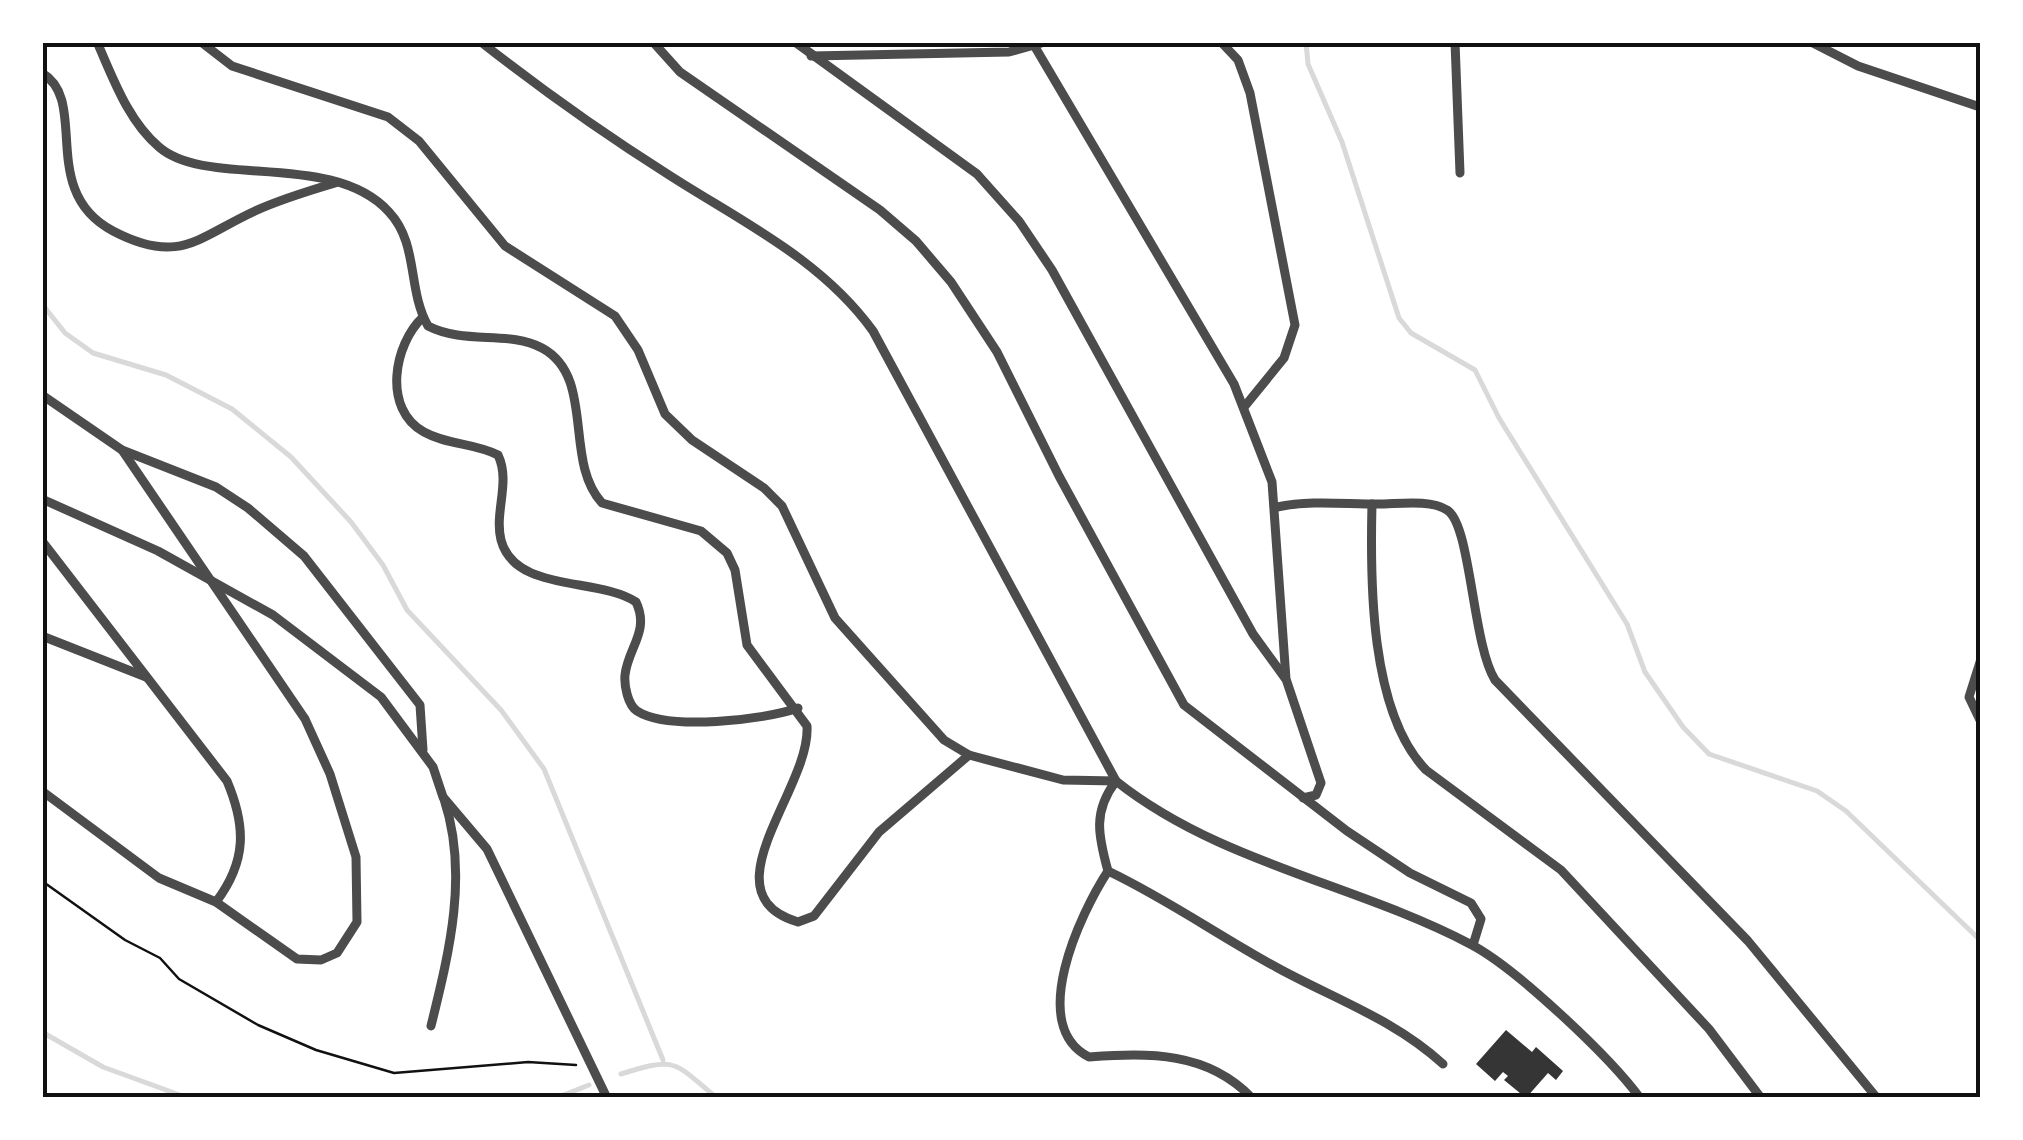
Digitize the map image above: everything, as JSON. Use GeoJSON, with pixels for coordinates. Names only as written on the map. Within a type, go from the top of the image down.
{"type":"FeatureCollection","features":[{"type":"Feature","properties":{"kind":"street"},"geometry":{"type":"LineString","coordinates":[[97,42],[128,107],[145,133],[170,156],[357,188],[393,216],[412,258],[428,326],[442,333],[535,344],[556,357],[571,388],[591,490],[613,508],[701,531],[727,553],[735,570],[747,644],[798,708],[807,726],[804,762],[762,854],[756,885],[771,910],[806,922],[824,906],[879,832],[969,754]]}},
{"type":"Feature","properties":{"kind":"street"},"geometry":{"type":"LineString","coordinates":[[201,42],[232,66],[388,117],[418,141],[504,246],[615,316],[634,341],[665,414],[692,440],[782,506],[836,618],[944,740],[969,754],[1063,780],[1116,781]]}},
{"type":"Feature","properties":{"kind":"street"},"geometry":{"type":"LineString","coordinates":[[481,42],[618,142],[793,251],[850,299],[874,331],[1116,781],[1134,795],[1255,857],[1473,945],[1610,1061],[1640,1098]]}},
{"type":"Feature","properties":{"kind":"street"},"geometry":{"type":"LineString","coordinates":[[653,42],[680,72],[880,210],[916,241],[951,282],[998,352],[1105,563],[1184,705],[1304,798],[1410,873],[1471,904],[1480,919],[1473,945]]}},
{"type":"Feature","properties":{"kind":"street"},"geometry":{"type":"LineString","coordinates":[[795,42],[962,161],[1020,221],[1052,270],[1253,634],[1286,678]]}},
{"type":"Feature","properties":{"kind":"street"},"geometry":{"type":"LineString","coordinates":[[1221,42],[1238,60],[1248,83],[1294,324],[1284,358],[1245,406]]}},
{"type":"Feature","properties":{"kind":"street"},"geometry":{"type":"LineString","coordinates":[[1456,42],[1460,173]]}},
{"type":"Feature","properties":{"kind":"street"},"geometry":{"type":"LineString","coordinates":[[1812,42],[1858,66],[1980,107]]}},
{"type":"Feature","properties":{"kind":"street"},"geometry":{"type":"LineString","coordinates":[[811,56],[1009,52],[1040,45],[1245,406],[1277,507],[1286,678],[1320,783],[1316,795],[1304,798]]}},
{"type":"Feature","properties":{"kind":"street"},"geometry":{"type":"LineString","coordinates":[[42,73],[54,80],[60,97],[72,187],[94,220],[134,241],[180,247],[202,242],[254,211],[336,183]]}},
{"type":"Feature","properties":{"kind":"street"},"geometry":{"type":"LineString","coordinates":[[423,317],[410,329],[398,359],[396,377],[402,405],[426,434],[498,455],[504,475],[500,537],[504,549],[523,569],[613,589],[636,602],[640,634],[625,675],[630,702],[637,711],[672,719],[733,720],[763,719],[798,708]]}},
{"type":"Feature","properties":{"kind":"street"},"geometry":{"type":"LineString","coordinates":[[42,396],[122,450],[216,487],[248,508],[304,556],[420,704],[423,750]]}},
{"type":"Feature","properties":{"kind":"street"},"geometry":{"type":"LineString","coordinates":[[42,792],[158,878],[216,902],[274,944],[310,960],[336,953],[357,922],[356,857],[330,774],[305,718],[122,450]]}},
{"type":"Feature","properties":{"kind":"street"},"geometry":{"type":"LineString","coordinates":[[42,499],[158,552],[273,615],[351,670],[381,697],[423,750],[443,797],[454,837],[456,876],[446,964],[431,1026]]}},
{"type":"Feature","properties":{"kind":"street"},"geometry":{"type":"LineString","coordinates":[[1277,507],[1313,502],[1437,505],[1455,516],[1462,533],[1478,641],[1495,680],[1748,941],[1877,1098]]}},
{"type":"Feature","properties":{"kind":"street"},"geometry":{"type":"LineString","coordinates":[[1372,504],[1382,668],[1398,733],[1410,753],[1426,770],[1561,870],[1709,1029],[1761,1098]]}},
{"type":"Feature","properties":{"kind":"street"},"geometry":{"type":"LineString","coordinates":[[42,541],[214,759],[240,813],[241,856],[216,902]]}},
{"type":"Feature","properties":{"kind":"street"},"geometry":{"type":"LineString","coordinates":[[42,636],[146,677]]}},
{"type":"Feature","properties":{"kind":"street"},"geometry":{"type":"LineString","coordinates":[[1980,662],[1969,697],[1980,720]]}},
{"type":"Feature","properties":{"kind":"street"},"geometry":{"type":"LineString","coordinates":[[1116,781],[1102,800],[1097,820],[1108,871],[1084,912],[1065,972],[1059,1022],[1065,1039],[1089,1057],[1143,1054],[1183,1058],[1218,1069],[1252,1098]]}},
{"type":"Feature","properties":{"kind":"street"},"geometry":{"type":"LineString","coordinates":[[443,797],[487,848],[608,1098]]}},
{"type":"Feature","properties":{"kind":"street"},"geometry":{"type":"LineString","coordinates":[[1108,871],[1159,896],[1276,967],[1402,1028],[1443,1064]]}},
{"type":"Feature","properties":{"kind":"path"},"geometry":{"type":"LineString","coordinates":[[42,881],[125,940],[160,958],[179,979],[258,1024],[316,1050],[394,1074],[528,1062],[592,1068]]}},
{"type":"Feature","properties":{"kind":"building"},"geometry":{"type":"Polygon","coordinates":[[[1506,1030],[1532,1052],[1536,1047],[1563,1071],[1556,1080],[1548,1073],[1526,1098],[1504,1080],[1508,1076],[1503,1072],[1495,1081],[1476,1064],[1506,1030]]]}},
{"type":"Feature","properties":{"kind":"waterway"},"geometry":{"type":"LineString","coordinates":[[1306,42],[1308,64],[1342,142],[1399,318],[1411,333],[1475,370],[1499,418],[1627,624],[1645,672],[1683,727],[1709,754],[1817,791],[1846,811],[1980,940]]}},
{"type":"Feature","properties":{"kind":"waterway"},"geometry":{"type":"LineString","coordinates":[[42,304],[65,333],[93,353],[166,375],[232,409],[291,457],[351,522],[383,565],[407,610],[501,710],[544,769],[663,1060]]}},
{"type":"Feature","properties":{"kind":"waterway"},"geometry":{"type":"LineString","coordinates":[[42,1032],[103,1067],[188,1098]]}},
{"type":"Feature","properties":{"kind":"waterway"},"geometry":{"type":"LineString","coordinates":[[621,1074],[654,1065],[674,1066],[717,1098]]}},
{"type":"Feature","properties":{"kind":"waterway"},"geometry":{"type":"LineString","coordinates":[[556,1098],[589,1085]]}}]}
